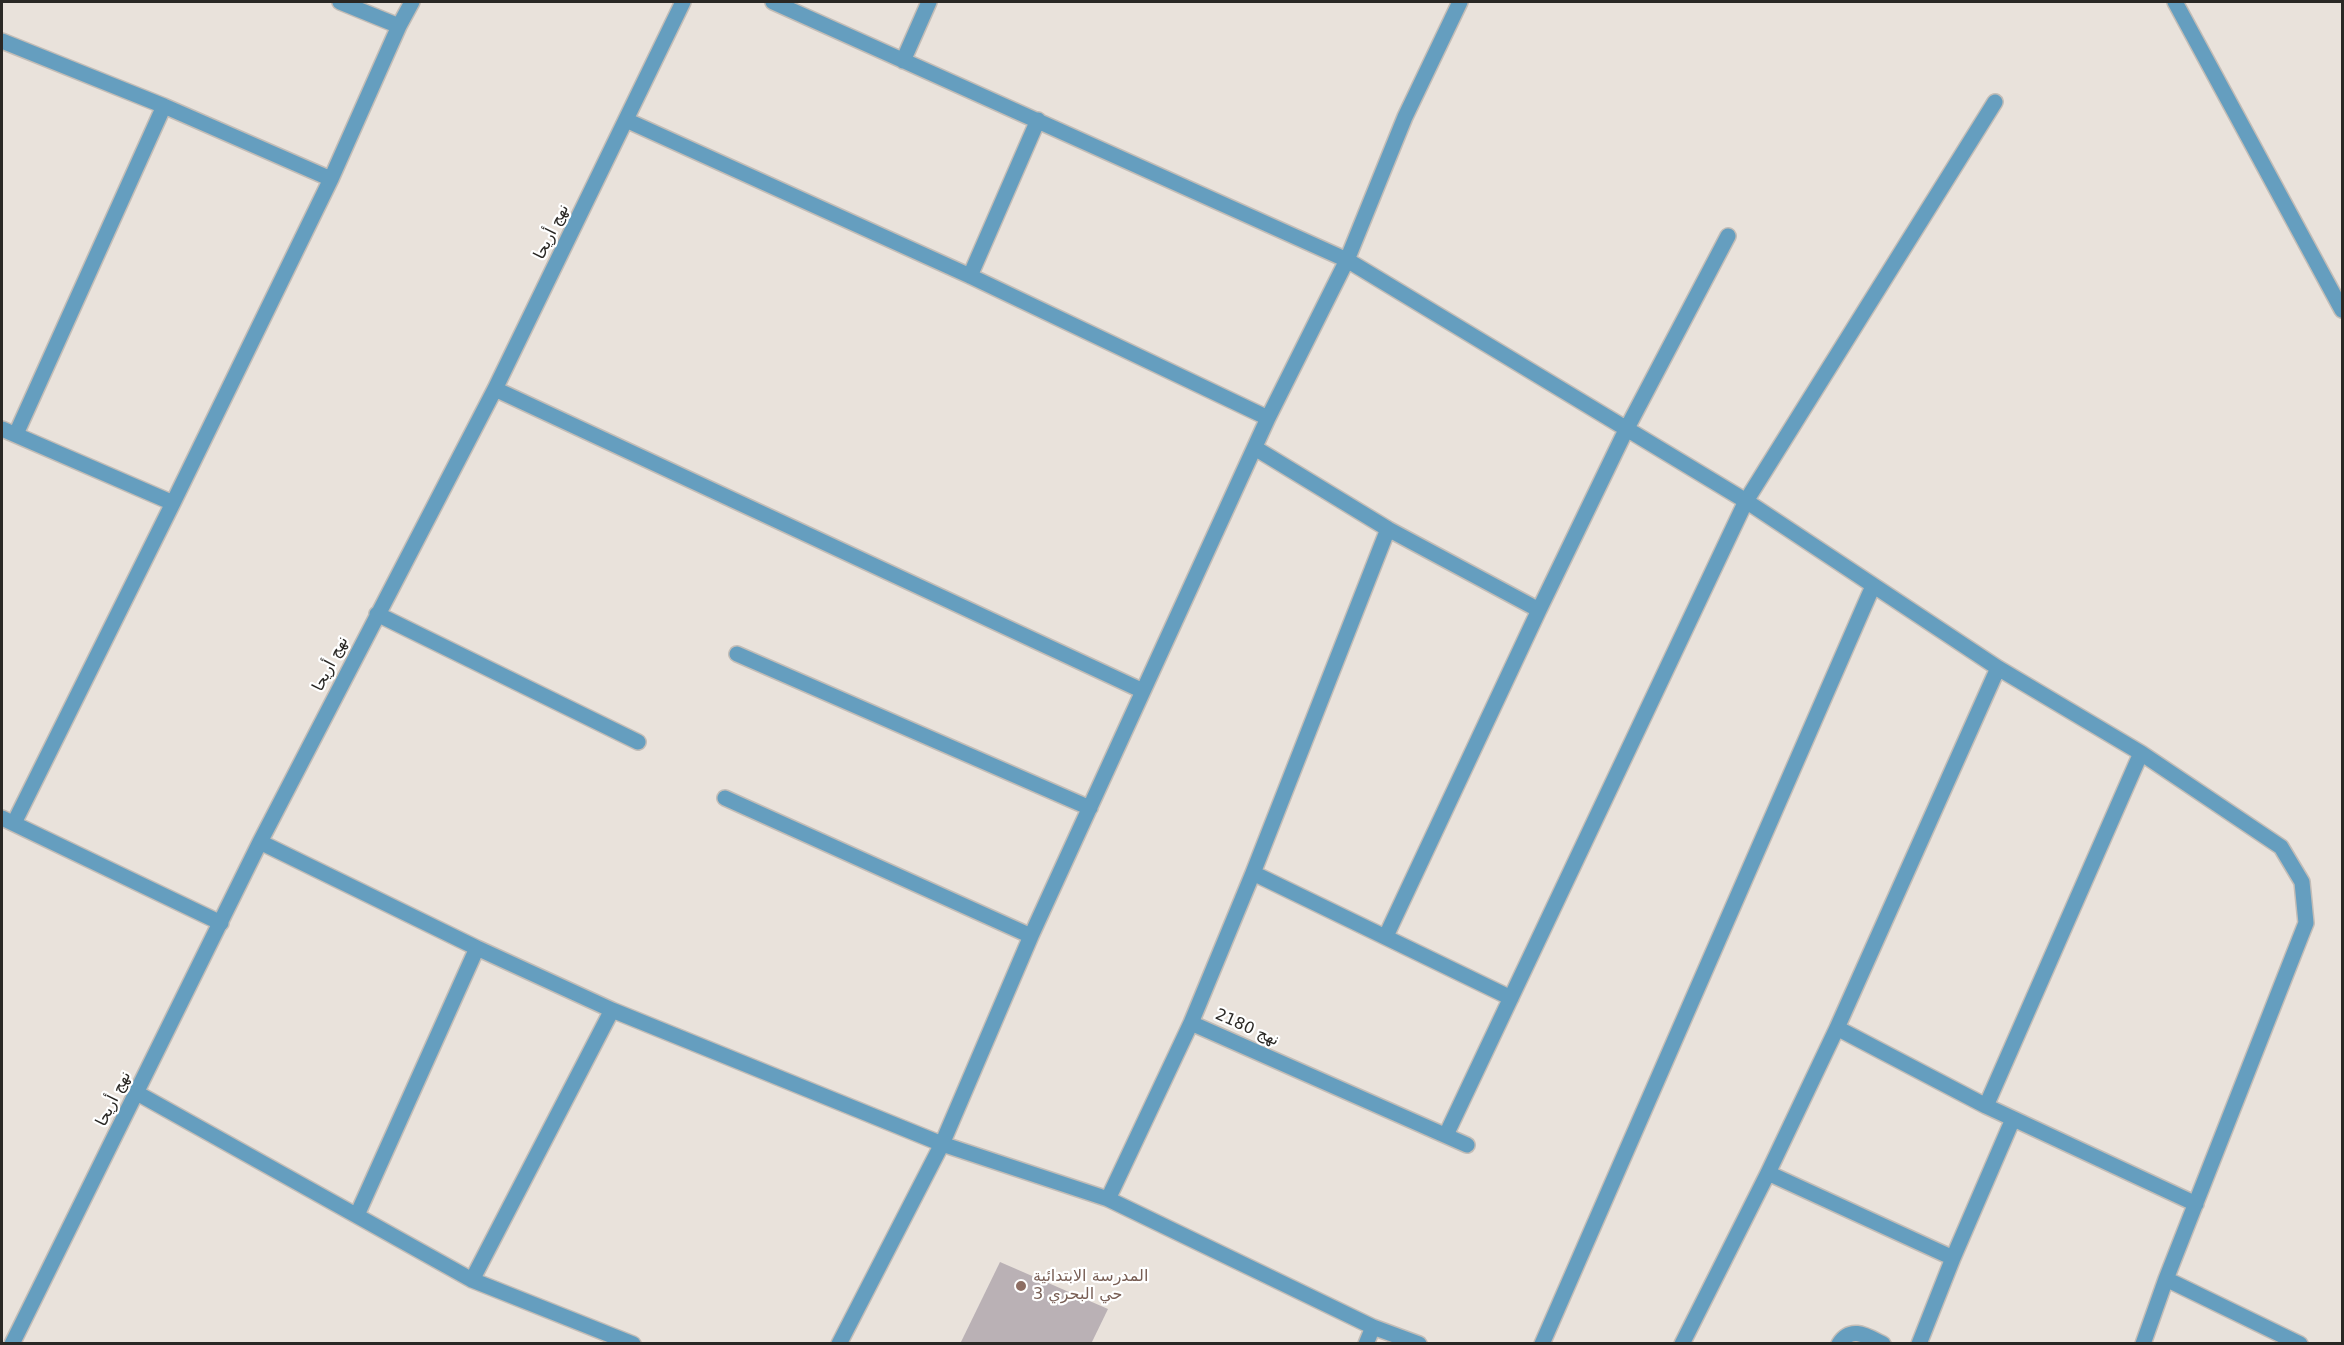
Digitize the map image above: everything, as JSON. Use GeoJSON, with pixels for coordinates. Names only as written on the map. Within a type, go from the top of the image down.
{"type":"FeatureCollection","features":[{"type":"Feature","properties":{"kind":"street"},"geometry":{"type":"LineString","coordinates":[[340,2],[399,26]]}},
{"type":"Feature","properties":{"kind":"street"},"geometry":{"type":"LineString","coordinates":[[221,923],[8,820],[173,503],[331,179],[399,26],[412,2]]}},
{"type":"Feature","properties":{"kind":"street","name":"نهج أريحا"},"geometry":{"type":"LineString","coordinates":[[12,1344],[260,842],[495,390],[682,2]]}},
{"type":"Feature","properties":{"kind":"street"},"geometry":{"type":"LineString","coordinates":[[773,2],[1347,260],[1746,501],[1998,668],[2141,753],[2281,847],[2302,882],[2306,923],[2166,1279],[2143,1344]]}},
{"type":"Feature","properties":{"kind":"street"},"geometry":{"type":"LineString","coordinates":[[903,61],[929,2]]}},
{"type":"Feature","properties":{"kind":"street"},"geometry":{"type":"LineString","coordinates":[[839,1344],[942,1143],[1030,936],[1268,418],[1347,260],[1405,117],[1460,2]]}},
{"type":"Feature","properties":{"kind":"street"},"geometry":{"type":"LineString","coordinates":[[2175,2],[2343,310]]}},
{"type":"Feature","properties":{"kind":"street"},"geometry":{"type":"LineString","coordinates":[[2,41],[164,106],[331,179]]}},
{"type":"Feature","properties":{"kind":"street"},"geometry":{"type":"LineString","coordinates":[[1446,1135],[1746,501],[1995,102]]}},
{"type":"Feature","properties":{"kind":"street"},"geometry":{"type":"LineString","coordinates":[[164,106],[9,432],[173,503]]}},
{"type":"Feature","properties":{"kind":"street"},"geometry":{"type":"LineString","coordinates":[[626,120],[970,276],[1268,418]]}},
{"type":"Feature","properties":{"kind":"street"},"geometry":{"type":"LineString","coordinates":[[970,276],[1038,120]]}},
{"type":"Feature","properties":{"kind":"street"},"geometry":{"type":"LineString","coordinates":[[1386,936],[1626,430],[1728,236]]}},
{"type":"Feature","properties":{"kind":"street"},"geometry":{"type":"LineString","coordinates":[[495,390],[1143,691]]}},
{"type":"Feature","properties":{"kind":"street"},"geometry":{"type":"LineString","coordinates":[[1254,448],[1388,529],[1539,610]]}},
{"type":"Feature","properties":{"kind":"street"},"geometry":{"type":"LineString","coordinates":[[1191,1023],[1253,873],[1388,529]]}},
{"type":"Feature","properties":{"kind":"street"},"geometry":{"type":"LineString","coordinates":[[1542,1344],[1873,586]]}},
{"type":"Feature","properties":{"kind":"street"},"geometry":{"type":"LineString","coordinates":[[377,615],[638,742]]}},
{"type":"Feature","properties":{"kind":"street"},"geometry":{"type":"LineString","coordinates":[[737,654],[1089,808]]}},
{"type":"Feature","properties":{"kind":"street"},"geometry":{"type":"LineString","coordinates":[[1682,1344],[1768,1173],[1837,1028],[1998,668]]}},
{"type":"Feature","properties":{"kind":"street"},"geometry":{"type":"LineString","coordinates":[[1986,1106],[2141,753]]}},
{"type":"Feature","properties":{"kind":"street"},"geometry":{"type":"LineString","coordinates":[[725,798],[1030,936]]}},
{"type":"Feature","properties":{"kind":"street"},"geometry":{"type":"LineString","coordinates":[[260,842],[477,948],[612,1010],[942,1143],[1108,1199],[1373,1327],[1419,1344]]}},
{"type":"Feature","properties":{"kind":"street"},"geometry":{"type":"LineString","coordinates":[[1253,873],[1511,998]]}},
{"type":"Feature","properties":{"kind":"street"},"geometry":{"type":"LineString","coordinates":[[357,1215],[477,948]]}},
{"type":"Feature","properties":{"kind":"street"},"geometry":{"type":"LineString","coordinates":[[472,1280],[612,1010]]}},
{"type":"Feature","properties":{"kind":"street","name":"نهج 2180"},"geometry":{"type":"LineString","coordinates":[[1108,1199],[1191,1023],[1467,1145]]}},
{"type":"Feature","properties":{"kind":"street"},"geometry":{"type":"LineString","coordinates":[[1837,1028],[1986,1106],[2196,1204]]}},
{"type":"Feature","properties":{"kind":"street"},"geometry":{"type":"LineString","coordinates":[[137,1093],[472,1280],[633,1344]]}},
{"type":"Feature","properties":{"kind":"street"},"geometry":{"type":"LineString","coordinates":[[1919,1344],[2013,1119]]}},
{"type":"Feature","properties":{"kind":"street"},"geometry":{"type":"LineString","coordinates":[[1768,1173],[1953,1258]]}},
{"type":"Feature","properties":{"kind":"street"},"geometry":{"type":"LineString","coordinates":[[2166,1279],[2300,1344]]}},
{"type":"Feature","properties":{"kind":"street"},"geometry":{"type":"LineString","coordinates":[[1366,1344],[1373,1327]]}},
{"type":"Feature","properties":{"kind":"street"},"geometry":{"type":"LineString","coordinates":[[1839,1344],[1849,1333],[1855,1333],[1883,1344]]}},
{"type":"Feature","properties":{"kind":"building","name":"المدرسة الابتدائية حي البحري 3"},"geometry":{"type":"Polygon","coordinates":[[[1000,1262],[1108,1309],[1091,1344],[960,1344],[1000,1262]]]}},
{"type":"Feature","properties":{"kind":"place","name":"المدرسة الابتدائية حي البحري 3"},"geometry":{"type":"Point","coordinates":[1021,1286]}}]}
